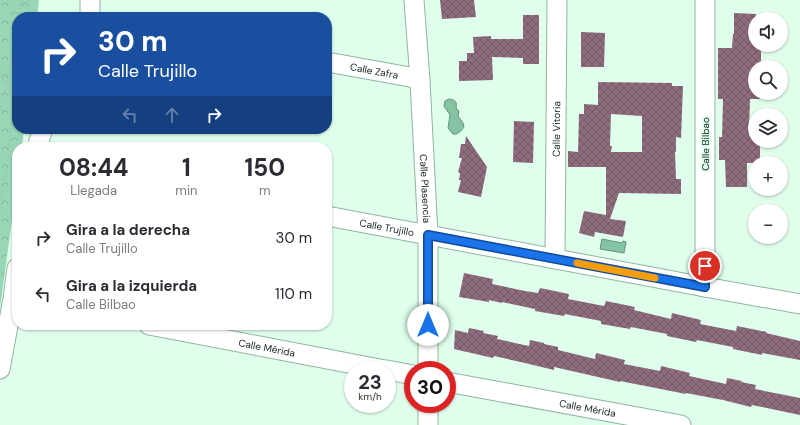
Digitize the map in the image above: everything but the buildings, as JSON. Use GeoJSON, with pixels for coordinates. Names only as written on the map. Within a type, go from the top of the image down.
{"type":"FeatureCollection","features":[{"type":"Feature","properties":{"kind":"street"},"geometry":{"type":"LineString","coordinates":[[90,0],[90,12]]}},
{"type":"Feature","properties":{"kind":"street","name":"Calle Plasencia"},"geometry":{"type":"LineString","coordinates":[[414,0],[420,80],[428,235],[428,361]]}},
{"type":"Feature","properties":{"kind":"street","name":"Calle Vitoria"},"geometry":{"type":"LineString","coordinates":[[555,259],[557,0]]}},
{"type":"Feature","properties":{"kind":"street","name":"Calle Bilbao"},"geometry":{"type":"LineString","coordinates":[[705,287],[706,0]]}},
{"type":"Feature","properties":{"kind":"street","name":"Calle Zafra"},"geometry":{"type":"LineString","coordinates":[[332,63],[420,80]]}},
{"type":"Feature","properties":{"kind":"street","name":"Calle Trujillo"},"geometry":{"type":"LineString","coordinates":[[332,217],[800,304]]}},
{"type":"Feature","properties":{"kind":"street"},"geometry":{"type":"LineString","coordinates":[[0,369],[12,314]]}},
{"type":"Feature","properties":{"kind":"street","name":"Calle Mérida"},"geometry":{"type":"LineString","coordinates":[[175,330],[344,362]]}},
{"type":"Feature","properties":{"kind":"street","name":"Calle Mérida"},"geometry":{"type":"LineString","coordinates":[[456,384],[681,425]]}},
{"type":"Feature","properties":{"kind":"street"},"geometry":{"type":"LineString","coordinates":[[428,413],[428,425]]}},
{"type":"Feature","properties":{"kind":"path"},"geometry":{"type":"LineString","coordinates":[[20,12],[22,0]]}},
{"type":"Feature","properties":{"kind":"path"},"geometry":{"type":"LineString","coordinates":[[0,110],[12,55]]}},
{"type":"Feature","properties":{"kind":"path"},"geometry":{"type":"LineString","coordinates":[[0,72],[8,78],[12,119],[0,212]]}},
{"type":"Feature","properties":{"kind":"path"},"geometry":{"type":"LineString","coordinates":[[0,83],[8,78]]}},
{"type":"Feature","properties":{"kind":"green space"},"geometry":{"type":"Polygon","coordinates":[[[0,0],[39,0],[38,12],[12,12],[12,134],[23,134],[23,142],[12,142],[12,220],[0,308],[0,0]]]}},
{"type":"Feature","properties":{"kind":"shaded area"},"geometry":{"type":"Polygon","coordinates":[[[449,99],[456,102],[456,108],[459,111],[458,116],[464,127],[456,134],[453,134],[448,128],[450,115],[444,106],[445,101],[449,99]]]}},
{"type":"Feature","properties":{"kind":"shaded area"},"geometry":{"type":"Polygon","coordinates":[[[602,239],[622,243],[623,241],[626,242],[624,253],[600,249],[602,239]]]}},
{"type":"Feature","properties":{"kind":"slow traffic"},"geometry":{"type":"LineString","coordinates":[[577,263],[655,278]]}},
{"type":"Feature","properties":{"kind":"route"},"geometry":{"type":"LineString","coordinates":[[428,325],[428,235],[705,287],[705,266]]}}]}
